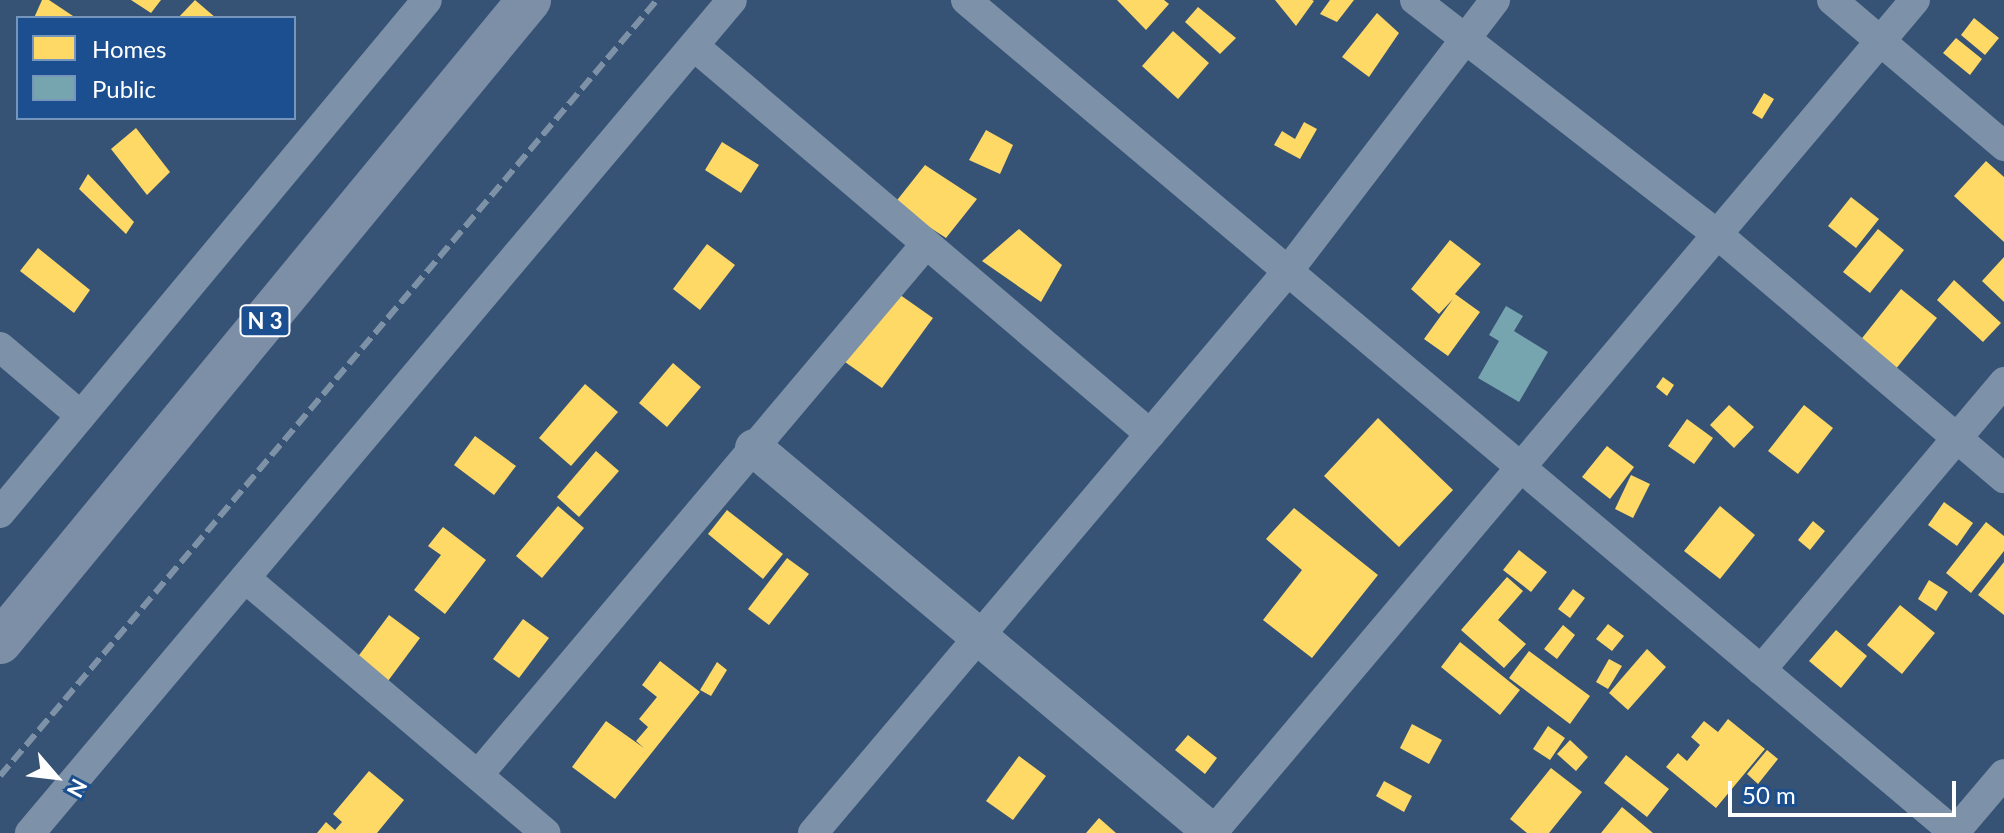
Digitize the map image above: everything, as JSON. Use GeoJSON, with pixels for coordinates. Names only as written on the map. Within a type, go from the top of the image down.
{"type":"FeatureCollection","features":[{"type":"Feature","properties":{"kind":"main road","name":"N 3"},"geometry":{"type":"LineString","coordinates":[[0,642],[529,0]]}},
{"type":"Feature","properties":{"kind":"street"},"geometry":{"type":"LineString","coordinates":[[0,513],[427,0]]}},
{"type":"Feature","properties":{"kind":"street"},"geometry":{"type":"LineString","coordinates":[[30,833],[732,0]]}},
{"type":"Feature","properties":{"kind":"street"},"geometry":{"type":"LineString","coordinates":[[966,0],[1954,833],[2004,774]]}},
{"type":"Feature","properties":{"kind":"street"},"geometry":{"type":"LineString","coordinates":[[1415,0],[1717,234],[2004,478]]}},
{"type":"Feature","properties":{"kind":"street"},"geometry":{"type":"LineString","coordinates":[[813,833],[1288,271],[1462,39],[1495,0]]}},
{"type":"Feature","properties":{"kind":"street"},"geometry":{"type":"LineString","coordinates":[[1832,0],[2004,146]]}},
{"type":"Feature","properties":{"kind":"street"},"geometry":{"type":"LineString","coordinates":[[754,448],[1212,833],[1915,0]]}},
{"type":"Feature","properties":{"kind":"street"},"geometry":{"type":"LineString","coordinates":[[694,46],[1150,434]]}},
{"type":"Feature","properties":{"kind":"street"},"geometry":{"type":"LineString","coordinates":[[478,775],[926,244]]}},
{"type":"Feature","properties":{"kind":"street"},"geometry":{"type":"LineString","coordinates":[[0,347],[81,416]]}},
{"type":"Feature","properties":{"kind":"street"},"geometry":{"type":"LineString","coordinates":[[1761,670],[2004,382]]}},
{"type":"Feature","properties":{"kind":"street"},"geometry":{"type":"LineString","coordinates":[[245,578],[546,833]]}},
{"type":"Feature","properties":{"kind":"building: Homes"},"geometry":{"type":"Polygon","coordinates":[[[42,0],[49,0],[73,16],[35,16],[42,0]]]}},
{"type":"Feature","properties":{"kind":"building: Homes"},"geometry":{"type":"Polygon","coordinates":[[[131,0],[161,0],[151,13],[131,0]]]}},
{"type":"Feature","properties":{"kind":"building: Homes"},"geometry":{"type":"Polygon","coordinates":[[[195,0],[214,16],[180,16],[195,0]]]}},
{"type":"Feature","properties":{"kind":"building: Homes"},"geometry":{"type":"Polygon","coordinates":[[[1117,0],[1164,0],[1169,4],[1146,30],[1117,0]]]}},
{"type":"Feature","properties":{"kind":"building: Homes"},"geometry":{"type":"Polygon","coordinates":[[[1275,0],[1312,0],[1314,1],[1296,26],[1275,0]]]}},
{"type":"Feature","properties":{"kind":"building: Homes"},"geometry":{"type":"Polygon","coordinates":[[[1330,0],[1354,0],[1337,22],[1320,14],[1330,0]]]}},
{"type":"Feature","properties":{"kind":"building: Homes"},"geometry":{"type":"Polygon","coordinates":[[[1198,7],[1236,38],[1220,54],[1185,22],[1198,7]]]}},
{"type":"Feature","properties":{"kind":"building: Homes"},"geometry":{"type":"Polygon","coordinates":[[[1377,13],[1399,33],[1369,77],[1342,57],[1377,13]]]}},
{"type":"Feature","properties":{"kind":"building: Homes"},"geometry":{"type":"Polygon","coordinates":[[[1974,18],[1999,38],[1985,55],[1961,35],[1974,18]]]}},
{"type":"Feature","properties":{"kind":"building: Homes"},"geometry":{"type":"Polygon","coordinates":[[[1173,31],[1209,63],[1178,99],[1142,66],[1173,31]]]}},
{"type":"Feature","properties":{"kind":"building: Homes"},"geometry":{"type":"Polygon","coordinates":[[[1956,38],[1982,59],[1970,75],[1943,53],[1956,38]]]}},
{"type":"Feature","properties":{"kind":"building: Homes"},"geometry":{"type":"Polygon","coordinates":[[[1764,93],[1774,99],[1762,119],[1752,113],[1764,93]]]}},
{"type":"Feature","properties":{"kind":"building: Homes"},"geometry":{"type":"Polygon","coordinates":[[[1304,122],[1317,129],[1300,159],[1274,145],[1282,131],[1295,139],[1304,122]]]}},
{"type":"Feature","properties":{"kind":"building: Homes"},"geometry":{"type":"Polygon","coordinates":[[[136,128],[170,172],[147,195],[111,149],[136,128]]]}},
{"type":"Feature","properties":{"kind":"building: Homes"},"geometry":{"type":"Polygon","coordinates":[[[986,130],[1013,145],[1000,174],[969,160],[986,130]]]}},
{"type":"Feature","properties":{"kind":"building: Homes"},"geometry":{"type":"Polygon","coordinates":[[[722,142],[759,165],[741,193],[705,170],[722,142]]]}},
{"type":"Feature","properties":{"kind":"building: Homes"},"geometry":{"type":"Polygon","coordinates":[[[1986,161],[2004,177],[2004,242],[1954,196],[1986,161]]]}},
{"type":"Feature","properties":{"kind":"building: Homes"},"geometry":{"type":"Polygon","coordinates":[[[925,165],[977,199],[946,238],[894,204],[925,165]]]}},
{"type":"Feature","properties":{"kind":"building: Homes"},"geometry":{"type":"Polygon","coordinates":[[[88,174],[134,222],[126,234],[79,189],[88,174]]]}},
{"type":"Feature","properties":{"kind":"building: Homes"},"geometry":{"type":"Polygon","coordinates":[[[1851,197],[1879,219],[1856,248],[1828,226],[1851,197]]]}},
{"type":"Feature","properties":{"kind":"building: Homes"},"geometry":{"type":"Polygon","coordinates":[[[1019,229],[1062,265],[1041,302],[982,261],[1019,229]]]}},
{"type":"Feature","properties":{"kind":"building: Homes"},"geometry":{"type":"Polygon","coordinates":[[[1878,229],[1904,250],[1870,293],[1843,272],[1878,229]]]}},
{"type":"Feature","properties":{"kind":"building: Homes"},"geometry":{"type":"Polygon","coordinates":[[[1450,240],[1481,264],[1455,294],[1480,312],[1448,356],[1424,339],[1453,299],[1439,314],[1411,289],[1450,240]]]}},
{"type":"Feature","properties":{"kind":"building: Homes"},"geometry":{"type":"Polygon","coordinates":[[[707,244],[735,265],[700,310],[673,289],[707,244]]]}},
{"type":"Feature","properties":{"kind":"building: Homes"},"geometry":{"type":"Polygon","coordinates":[[[38,248],[90,290],[74,313],[20,271],[38,248]]]}},
{"type":"Feature","properties":{"kind":"building: Homes"},"geometry":{"type":"Polygon","coordinates":[[[2004,257],[2004,302],[1982,281],[2004,257]]]}},
{"type":"Feature","properties":{"kind":"building: Homes"},"geometry":{"type":"Polygon","coordinates":[[[1954,280],[2001,323],[1983,342],[1937,300],[1954,280]]]}},
{"type":"Feature","properties":{"kind":"building: Homes"},"geometry":{"type":"Polygon","coordinates":[[[1901,289],[1937,318],[1895,370],[1859,342],[1901,289]]]}},
{"type":"Feature","properties":{"kind":"building: Homes"},"geometry":{"type":"Polygon","coordinates":[[[896,292],[933,318],[882,388],[845,362],[896,292]]]}},
{"type":"Feature","properties":{"kind":"building: Homes"},"geometry":{"type":"Polygon","coordinates":[[[673,363],[701,387],[667,427],[639,403],[673,363]]]}},
{"type":"Feature","properties":{"kind":"building: Homes"},"geometry":{"type":"Polygon","coordinates":[[[1663,377],[1674,385],[1667,396],[1656,387],[1663,377]]]}},
{"type":"Feature","properties":{"kind":"building: Homes"},"geometry":{"type":"Polygon","coordinates":[[[585,384],[618,412],[571,466],[539,438],[585,384]]]}},
{"type":"Feature","properties":{"kind":"building: Homes"},"geometry":{"type":"Polygon","coordinates":[[[1729,405],[1754,427],[1734,448],[1710,425],[1729,405]]]}},
{"type":"Feature","properties":{"kind":"building: Homes"},"geometry":{"type":"Polygon","coordinates":[[[1804,405],[1833,428],[1798,474],[1768,451],[1804,405]]]}},
{"type":"Feature","properties":{"kind":"building: Homes"},"geometry":{"type":"Polygon","coordinates":[[[1378,418],[1453,490],[1399,547],[1324,476],[1378,418]]]}},
{"type":"Feature","properties":{"kind":"building: Homes"},"geometry":{"type":"Polygon","coordinates":[[[1687,419],[1713,438],[1694,464],[1668,446],[1687,419]]]}},
{"type":"Feature","properties":{"kind":"building: Homes"},"geometry":{"type":"Polygon","coordinates":[[[475,436],[516,466],[494,495],[454,465],[475,436]]]}},
{"type":"Feature","properties":{"kind":"building: Homes"},"geometry":{"type":"Polygon","coordinates":[[[1607,446],[1634,467],[1610,499],[1582,477],[1607,446]]]}},
{"type":"Feature","properties":{"kind":"building: Homes"},"geometry":{"type":"Polygon","coordinates":[[[596,451],[619,471],[579,517],[557,497],[596,451]]]}},
{"type":"Feature","properties":{"kind":"building: Homes"},"geometry":{"type":"Polygon","coordinates":[[[1631,475],[1650,484],[1633,518],[1615,509],[1631,475]]]}},
{"type":"Feature","properties":{"kind":"building: Homes"},"geometry":{"type":"Polygon","coordinates":[[[1944,502],[1973,523],[1957,546],[1928,525],[1944,502]]]}},
{"type":"Feature","properties":{"kind":"building: Homes"},"geometry":{"type":"Polygon","coordinates":[[[558,506],[584,528],[542,578],[516,556],[558,506]]]}},
{"type":"Feature","properties":{"kind":"building: Homes"},"geometry":{"type":"Polygon","coordinates":[[[1720,506],[1755,535],[1720,579],[1684,551],[1720,506]]]}},
{"type":"Feature","properties":{"kind":"building: Homes"},"geometry":{"type":"Polygon","coordinates":[[[1294,508],[1378,575],[1312,658],[1263,620],[1302,570],[1266,539],[1294,508]]]}},
{"type":"Feature","properties":{"kind":"building: Homes"},"geometry":{"type":"Polygon","coordinates":[[[727,510],[783,554],[763,579],[708,534],[727,510]]]}},
{"type":"Feature","properties":{"kind":"building: Homes"},"geometry":{"type":"Polygon","coordinates":[[[1813,521],[1825,531],[1810,550],[1798,540],[1813,521]]]}},
{"type":"Feature","properties":{"kind":"building: Homes"},"geometry":{"type":"Polygon","coordinates":[[[1986,522],[2004,536],[2004,551],[1971,593],[1946,573],[1986,522]]]}},
{"type":"Feature","properties":{"kind":"building: Homes"},"geometry":{"type":"Polygon","coordinates":[[[443,527],[486,560],[445,614],[414,590],[441,555],[428,546],[443,527]]]}},
{"type":"Feature","properties":{"kind":"building: Homes"},"geometry":{"type":"Polygon","coordinates":[[[1519,550],[1547,572],[1531,592],[1503,570],[1519,550]]]}},
{"type":"Feature","properties":{"kind":"building: Homes"},"geometry":{"type":"Polygon","coordinates":[[[787,558],[809,574],[769,625],[748,609],[787,558]]]}},
{"type":"Feature","properties":{"kind":"building: Homes"},"geometry":{"type":"Polygon","coordinates":[[[2004,562],[2004,615],[1978,595],[2004,562]]]}},
{"type":"Feature","properties":{"kind":"building: Homes"},"geometry":{"type":"Polygon","coordinates":[[[1507,577],[1523,591],[1498,620],[1526,644],[1504,668],[1461,630],[1507,577]]]}},
{"type":"Feature","properties":{"kind":"building: Homes"},"geometry":{"type":"Polygon","coordinates":[[[1929,580],[1948,592],[1936,611],[1918,599],[1929,580]]]}},
{"type":"Feature","properties":{"kind":"building: Homes"},"geometry":{"type":"Polygon","coordinates":[[[1573,589],[1585,598],[1570,618],[1558,609],[1573,589]]]}},
{"type":"Feature","properties":{"kind":"building: Homes"},"geometry":{"type":"Polygon","coordinates":[[[1900,605],[1935,633],[1902,674],[1867,645],[1900,605]]]}},
{"type":"Feature","properties":{"kind":"building: Homes"},"geometry":{"type":"Polygon","coordinates":[[[389,615],[420,638],[385,685],[354,662],[389,615]]]}},
{"type":"Feature","properties":{"kind":"building: Homes"},"geometry":{"type":"Polygon","coordinates":[[[523,619],[549,638],[519,678],[493,659],[523,619]]]}},
{"type":"Feature","properties":{"kind":"building: Homes"},"geometry":{"type":"Polygon","coordinates":[[[1608,624],[1624,636],[1612,651],[1596,639],[1608,624]]]}},
{"type":"Feature","properties":{"kind":"building: Homes"},"geometry":{"type":"Polygon","coordinates":[[[1563,625],[1575,635],[1557,659],[1544,649],[1563,625]]]}},
{"type":"Feature","properties":{"kind":"building: Homes"},"geometry":{"type":"Polygon","coordinates":[[[1836,630],[1867,656],[1841,688],[1809,661],[1836,630]]]}},
{"type":"Feature","properties":{"kind":"building: Homes"},"geometry":{"type":"Polygon","coordinates":[[[1460,642],[1520,690],[1500,715],[1441,667],[1460,642]]]}},
{"type":"Feature","properties":{"kind":"building: Homes"},"geometry":{"type":"Polygon","coordinates":[[[1647,649],[1666,667],[1628,710],[1609,693],[1647,649]]]}},
{"type":"Feature","properties":{"kind":"building: Homes"},"geometry":{"type":"Polygon","coordinates":[[[1529,651],[1590,696],[1570,724],[1509,678],[1529,651]]]}},
{"type":"Feature","properties":{"kind":"building: Homes"},"geometry":{"type":"Polygon","coordinates":[[[1609,659],[1622,666],[1608,689],[1596,682],[1609,659]]]}},
{"type":"Feature","properties":{"kind":"building: Homes"},"geometry":{"type":"Polygon","coordinates":[[[660,661],[700,692],[615,799],[572,767],[606,721],[644,748],[636,741],[648,727],[639,719],[657,697],[642,685],[660,661]]]}},
{"type":"Feature","properties":{"kind":"building: Homes"},"geometry":{"type":"Polygon","coordinates":[[[717,662],[727,670],[711,696],[700,690],[717,662]]]}},
{"type":"Feature","properties":{"kind":"building: Homes"},"geometry":{"type":"Polygon","coordinates":[[[1728,719],[1765,749],[1716,808],[1666,767],[1678,753],[1687,761],[1700,745],[1691,737],[1704,721],[1718,732],[1728,719]]]}},
{"type":"Feature","properties":{"kind":"building: Homes"},"geometry":{"type":"Polygon","coordinates":[[[1412,724],[1442,740],[1429,764],[1400,748],[1412,724]]]}},
{"type":"Feature","properties":{"kind":"building: Homes"},"geometry":{"type":"Polygon","coordinates":[[[1548,726],[1565,738],[1550,760],[1533,749],[1548,726]]]}},
{"type":"Feature","properties":{"kind":"building: Homes"},"geometry":{"type":"Polygon","coordinates":[[[1188,735],[1217,758],[1205,774],[1175,750],[1188,735]]]}},
{"type":"Feature","properties":{"kind":"building: Homes"},"geometry":{"type":"Polygon","coordinates":[[[1570,740],[1588,757],[1576,771],[1557,754],[1570,740]]]}},
{"type":"Feature","properties":{"kind":"building: Homes"},"geometry":{"type":"Polygon","coordinates":[[[1767,750],[1778,759],[1758,784],[1747,774],[1767,750]]]}},
{"type":"Feature","properties":{"kind":"building: Homes"},"geometry":{"type":"Polygon","coordinates":[[[1626,755],[1669,789],[1647,817],[1604,783],[1626,755]]]}},
{"type":"Feature","properties":{"kind":"building: Homes"},"geometry":{"type":"Polygon","coordinates":[[[1019,756],[1046,776],[1013,820],[986,801],[1019,756]]]}},
{"type":"Feature","properties":{"kind":"building: Homes"},"geometry":{"type":"Polygon","coordinates":[[[1551,768],[1582,792],[1549,833],[1527,833],[1510,819],[1551,768]]]}},
{"type":"Feature","properties":{"kind":"building: Homes"},"geometry":{"type":"Polygon","coordinates":[[[369,771],[404,800],[377,833],[317,833],[326,822],[335,830],[342,822],[333,814],[369,771]]]}},
{"type":"Feature","properties":{"kind":"building: Homes"},"geometry":{"type":"Polygon","coordinates":[[[1384,781],[1412,796],[1404,812],[1376,796],[1384,781]]]}},
{"type":"Feature","properties":{"kind":"building: Homes"},"geometry":{"type":"Polygon","coordinates":[[[1622,807],[1653,833],[1601,833],[1622,807]]]}},
{"type":"Feature","properties":{"kind":"building: Homes"},"geometry":{"type":"Polygon","coordinates":[[[1099,818],[1116,833],[1086,833],[1099,818]]]}},
{"type":"Feature","properties":{"kind":"building: Public"},"geometry":{"type":"Polygon","coordinates":[[[1506,306],[1523,316],[1514,331],[1548,352],[1519,402],[1478,378],[1499,341],[1489,335],[1506,306]]]}},
{"type":"Feature","properties":{"kind":"railway"},"geometry":{"type":"LineString","coordinates":[[0,776],[657,0]]}}]}
